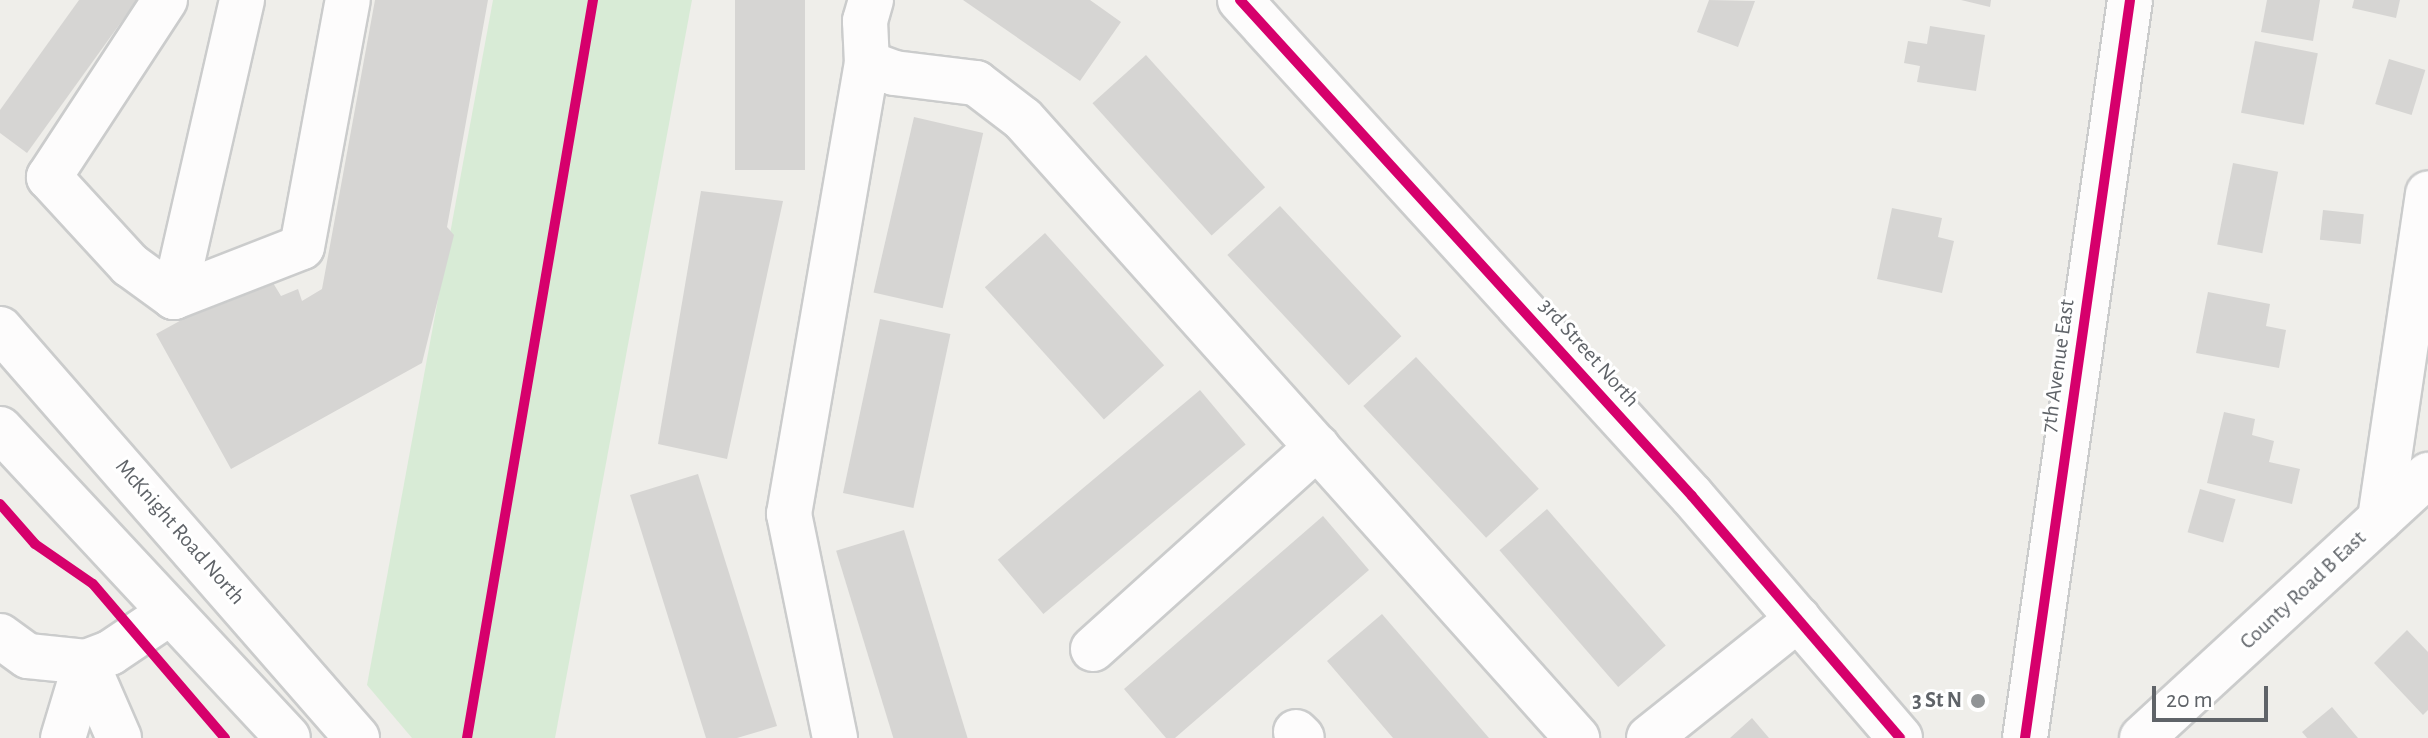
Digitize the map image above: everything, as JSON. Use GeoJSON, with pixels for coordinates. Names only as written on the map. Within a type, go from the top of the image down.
{"type":"FeatureCollection","features":[{"type":"Feature","properties":{"kind":"street"},"geometry":{"type":"LineString","coordinates":[[165,0],[49,177],[130,265],[174,297]]}},
{"type":"Feature","properties":{"kind":"street"},"geometry":{"type":"LineString","coordinates":[[174,297],[242,0]]}},
{"type":"Feature","properties":{"kind":"street"},"geometry":{"type":"LineString","coordinates":[[174,297],[302,247],[348,0]]}},
{"type":"Feature","properties":{"kind":"street"},"geometry":{"type":"LineString","coordinates":[[835,738],[789,514],[867,63],[865,21],[871,0]]}},
{"type":"Feature","properties":{"kind":"street","name":"3rd Street North"},"geometry":{"type":"LineString","coordinates":[[1240,0],[1798,619],[1900,738]]}},
{"type":"Feature","properties":{"kind":"street","name":"7th Avenue East"},"geometry":{"type":"LineString","coordinates":[[2025,738],[2130,0]]}},
{"type":"Feature","properties":{"kind":"street"},"geometry":{"type":"LineString","coordinates":[[867,63],[894,73],[976,83],[1023,119],[1577,738]]}},
{"type":"Feature","properties":{"kind":"street"},"geometry":{"type":"LineString","coordinates":[[2380,519],[2428,194]]}},
{"type":"Feature","properties":{"kind":"street","name":"McKnight Road North"},"geometry":{"type":"LineString","coordinates":[[0,329],[357,738]]}},
{"type":"Feature","properties":{"kind":"street"},"geometry":{"type":"LineString","coordinates":[[0,429],[288,738]]}},
{"type":"Feature","properties":{"kind":"street"},"geometry":{"type":"LineString","coordinates":[[1093,649],[1317,447]]}},
{"type":"Feature","properties":{"kind":"street","name":"County Road B East"},"geometry":{"type":"LineString","coordinates":[[2142,738],[2428,475]]}},
{"type":"Feature","properties":{"kind":"street"},"geometry":{"type":"LineString","coordinates":[[0,636],[28,656],[86,662],[120,647],[171,612]]}},
{"type":"Feature","properties":{"kind":"street"},"geometry":{"type":"LineString","coordinates":[[1649,738],[1798,619]]}},
{"type":"Feature","properties":{"kind":"street"},"geometry":{"type":"LineString","coordinates":[[63,738],[86,662]]}},
{"type":"Feature","properties":{"kind":"street"},"geometry":{"type":"LineString","coordinates":[[86,662],[119,738]]}},
{"type":"Feature","properties":{"kind":"green space"},"geometry":{"type":"Polygon","coordinates":[[[493,0],[692,0],[555,738],[412,738],[367,685],[493,0]]]}},
{"type":"Feature","properties":{"kind":"building"},"geometry":{"type":"Polygon","coordinates":[[[79,0],[137,0],[27,153],[0,133],[0,110],[79,0]]]}},
{"type":"Feature","properties":{"kind":"building"},"geometry":{"type":"Polygon","coordinates":[[[375,0],[488,0],[447,227],[454,235],[422,363],[231,469],[156,334],[267,273],[281,296],[298,289],[302,301],[322,289],[375,0]]]}},
{"type":"Feature","properties":{"kind":"building"},"geometry":{"type":"Polygon","coordinates":[[[735,0],[805,0],[805,170],[735,170],[735,0]]]}},
{"type":"Feature","properties":{"kind":"building"},"geometry":{"type":"Polygon","coordinates":[[[963,0],[1090,0],[1121,22],[1080,81],[963,0]]]}},
{"type":"Feature","properties":{"kind":"building"},"geometry":{"type":"Polygon","coordinates":[[[1709,0],[1755,1],[1738,47],[1697,32],[1709,0]]]}},
{"type":"Feature","properties":{"kind":"building"},"geometry":{"type":"Polygon","coordinates":[[[1961,0],[1991,0],[1990,7],[1961,0]]]}},
{"type":"Feature","properties":{"kind":"building"},"geometry":{"type":"Polygon","coordinates":[[[2267,0],[2320,0],[2313,41],[2261,32],[2267,0]]]}},
{"type":"Feature","properties":{"kind":"building"},"geometry":{"type":"Polygon","coordinates":[[[2354,0],[2400,0],[2396,18],[2352,8],[2354,0]]]}},
{"type":"Feature","properties":{"kind":"building"},"geometry":{"type":"Polygon","coordinates":[[[1930,26],[1985,35],[1976,91],[1917,82],[1920,66],[1904,63],[1908,41],[1927,44],[1930,26]]]}},
{"type":"Feature","properties":{"kind":"building"},"geometry":{"type":"Polygon","coordinates":[[[2255,41],[2318,53],[2304,125],[2241,113],[2255,41]]]}},
{"type":"Feature","properties":{"kind":"building"},"geometry":{"type":"Polygon","coordinates":[[[1146,55],[1265,187],[1212,235],[1092,103],[1146,55]]]}},
{"type":"Feature","properties":{"kind":"building"},"geometry":{"type":"Polygon","coordinates":[[[2389,59],[2425,70],[2412,115],[2375,104],[2389,59]]]}},
{"type":"Feature","properties":{"kind":"building"},"geometry":{"type":"Polygon","coordinates":[[[914,117],[983,133],[943,308],[874,292],[914,117]]]}},
{"type":"Feature","properties":{"kind":"building"},"geometry":{"type":"Polygon","coordinates":[[[2233,163],[2278,172],[2262,253],[2217,244],[2233,163]]]}},
{"type":"Feature","properties":{"kind":"building"},"geometry":{"type":"Polygon","coordinates":[[[701,191],[783,201],[727,459],[658,444],[701,191]]]}},
{"type":"Feature","properties":{"kind":"building"},"geometry":{"type":"Polygon","coordinates":[[[1280,206],[1401,336],[1349,385],[1227,255],[1280,206]]]}},
{"type":"Feature","properties":{"kind":"building"},"geometry":{"type":"Polygon","coordinates":[[[1892,208],[1942,218],[1938,237],[1954,241],[1942,293],[1877,279],[1892,208]]]}},
{"type":"Feature","properties":{"kind":"building"},"geometry":{"type":"Polygon","coordinates":[[[2323,210],[2364,214],[2361,244],[2320,240],[2323,210]]]}},
{"type":"Feature","properties":{"kind":"building"},"geometry":{"type":"Polygon","coordinates":[[[1045,233],[1164,365],[1104,419],[985,287],[1045,233]]]}},
{"type":"Feature","properties":{"kind":"building"},"geometry":{"type":"Polygon","coordinates":[[[2208,292],[2270,304],[2266,326],[2286,330],[2279,368],[2196,353],[2208,292]]]}},
{"type":"Feature","properties":{"kind":"building"},"geometry":{"type":"Polygon","coordinates":[[[880,319],[950,334],[913,508],[843,493],[880,319]]]}},
{"type":"Feature","properties":{"kind":"building"},"geometry":{"type":"Polygon","coordinates":[[[1416,357],[1539,489],[1486,538],[1363,406],[1416,357]]]}},
{"type":"Feature","properties":{"kind":"building"},"geometry":{"type":"Polygon","coordinates":[[[1200,390],[1246,444],[1043,614],[998,560],[1200,390]]]}},
{"type":"Feature","properties":{"kind":"building"},"geometry":{"type":"Polygon","coordinates":[[[2224,412],[2255,419],[2252,435],[2274,441],[2269,462],[2300,469],[2292,504],[2207,483],[2224,412]]]}},
{"type":"Feature","properties":{"kind":"building"},"geometry":{"type":"Polygon","coordinates":[[[698,474],[777,726],[737,738],[706,738],[630,495],[698,474]]]}},
{"type":"Feature","properties":{"kind":"building"},"geometry":{"type":"Polygon","coordinates":[[[2200,489],[2236,499],[2223,542],[2188,532],[2200,489]]]}},
{"type":"Feature","properties":{"kind":"building"},"geometry":{"type":"Polygon","coordinates":[[[1547,509],[1666,646],[1618,687],[1499,550],[1547,509]]]}},
{"type":"Feature","properties":{"kind":"building"},"geometry":{"type":"Polygon","coordinates":[[[1323,516],[1369,570],[1175,738],[1166,738],[1124,689],[1323,516]]]}},
{"type":"Feature","properties":{"kind":"building"},"geometry":{"type":"Polygon","coordinates":[[[904,530],[968,738],[893,738],[836,551],[904,530]]]}},
{"type":"Feature","properties":{"kind":"building"},"geometry":{"type":"Polygon","coordinates":[[[1382,614],[1489,738],[1393,738],[1327,661],[1382,614]]]}},
{"type":"Feature","properties":{"kind":"building"},"geometry":{"type":"Polygon","coordinates":[[[2407,630],[2428,652],[2428,710],[2423,715],[2374,663],[2407,630]]]}},
{"type":"Feature","properties":{"kind":"building"},"geometry":{"type":"Polygon","coordinates":[[[2332,707],[2358,738],[2307,738],[2302,732],[2332,707]]]}},
{"type":"Feature","properties":{"kind":"building"},"geometry":{"type":"Polygon","coordinates":[[[1752,718],[1769,738],[1730,738],[1752,718]]]}},
{"type":"Feature","properties":{"kind":"cycle path"},"geometry":{"type":"LineString","coordinates":[[467,738],[593,0]]}},
{"type":"Feature","properties":{"kind":"cycle path"},"geometry":{"type":"LineString","coordinates":[[1240,0],[1692,496],[1900,738]]}},
{"type":"Feature","properties":{"kind":"cycle path"},"geometry":{"type":"LineString","coordinates":[[2025,738],[2130,0]]}},
{"type":"Feature","properties":{"kind":"cycle path"},"geometry":{"type":"LineString","coordinates":[[0,504],[35,544],[93,584],[225,738]]}},
{"type":"Feature","properties":{"kind":"place","name":"3 St N"},"geometry":{"type":"Point","coordinates":[1978,701]}}]}
